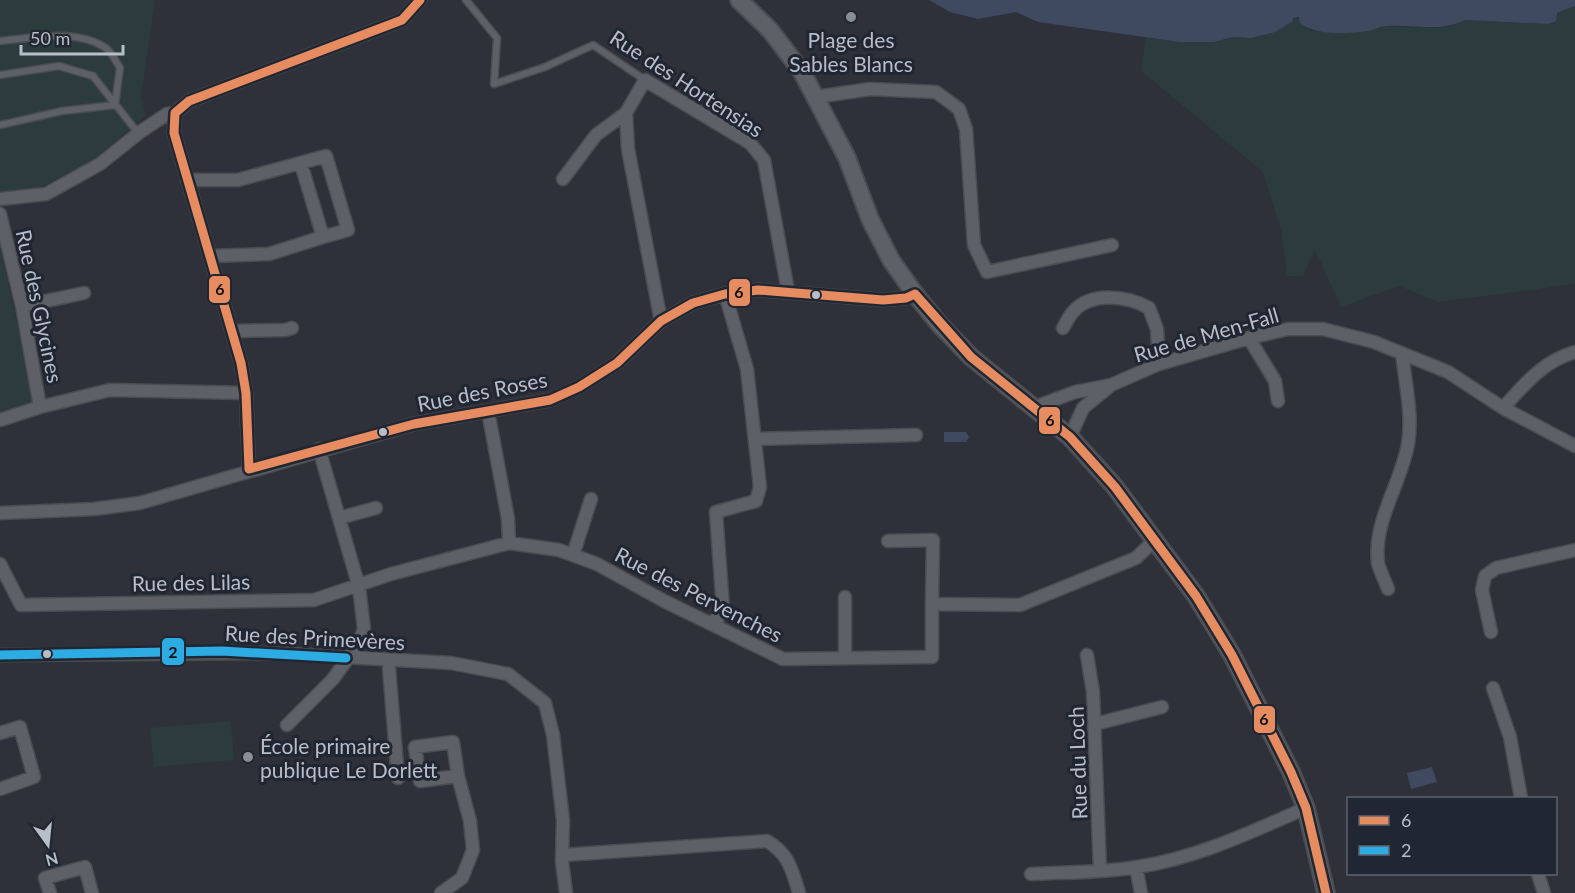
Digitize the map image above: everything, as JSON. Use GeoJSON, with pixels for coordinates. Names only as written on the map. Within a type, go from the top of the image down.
{"type":"FeatureCollection","features":[{"type":"Feature","properties":{"kind":"street"},"geometry":{"type":"LineString","coordinates":[[0,199],[46,194],[100,164],[138,134],[167,114],[175,113],[189,101],[402,20],[420,0]]}},
{"type":"Feature","properties":{"kind":"street"},"geometry":{"type":"LineString","coordinates":[[739,0],[783,45],[816,97],[848,158],[870,219],[891,260],[915,294],[939,324],[971,357],[1070,437],[1115,487],[1156,539],[1196,596],[1232,655],[1291,772],[1306,808],[1326,893]]}},
{"type":"Feature","properties":{"kind":"street"},"geometry":{"type":"LineString","coordinates":[[563,179],[596,135],[626,113],[645,80]]}},
{"type":"Feature","properties":{"kind":"street","name":"Rue des Hortensias"},"geometry":{"type":"LineString","coordinates":[[645,80],[750,143],[764,160],[788,291]]}},
{"type":"Feature","properties":{"kind":"street"},"geometry":{"type":"LineString","coordinates":[[816,97],[870,89],[936,92],[959,109],[966,129],[974,245],[987,272],[1112,244]]}},
{"type":"Feature","properties":{"kind":"street"},"geometry":{"type":"LineString","coordinates":[[175,113],[174,133],[232,331],[246,393],[249,470]]}},
{"type":"Feature","properties":{"kind":"street"},"geometry":{"type":"LineString","coordinates":[[626,113],[628,149],[662,321]]}},
{"type":"Feature","properties":{"kind":"street"},"geometry":{"type":"LineString","coordinates":[[187,180],[238,180],[326,156],[348,230],[269,254],[210,256]]}},
{"type":"Feature","properties":{"kind":"street"},"geometry":{"type":"LineString","coordinates":[[301,164],[323,237]]}},
{"type":"Feature","properties":{"kind":"street","name":"Rue des Glycines"},"geometry":{"type":"LineString","coordinates":[[0,214],[22,306],[40,406]]}},
{"type":"Feature","properties":{"kind":"street","name":"Rue des Roses"},"geometry":{"type":"LineString","coordinates":[[0,513],[94,509],[140,503],[319,449],[414,424],[550,400],[579,387],[617,363],[662,321],[693,303],[725,294],[758,290],[788,291],[883,300],[906,298],[915,294]]}},
{"type":"Feature","properties":{"kind":"street"},"geometry":{"type":"LineString","coordinates":[[22,306],[84,293]]}},
{"type":"Feature","properties":{"kind":"street"},"geometry":{"type":"LineString","coordinates":[[710,623],[718,618],[723,609],[716,512],[756,501],[760,487],[747,369],[725,294]]}},
{"type":"Feature","properties":{"kind":"street"},"geometry":{"type":"LineString","coordinates":[[1063,328],[1074,310],[1093,300],[1116,297],[1135,300],[1149,308],[1157,329],[1159,364]]}},
{"type":"Feature","properties":{"kind":"street"},"geometry":{"type":"LineString","coordinates":[[232,331],[292,328]]}},
{"type":"Feature","properties":{"kind":"street","name":"Rue de Men-Fall"},"geometry":{"type":"LineString","coordinates":[[1035,407],[1074,392],[1111,385],[1159,364],[1249,338],[1288,329],[1323,329],[1374,342],[1448,372],[1503,408],[1575,446]]}},
{"type":"Feature","properties":{"kind":"street"},"geometry":{"type":"LineString","coordinates":[[1249,338],[1275,381],[1278,401]]}},
{"type":"Feature","properties":{"kind":"street"},"geometry":{"type":"LineString","coordinates":[[1388,589],[1378,564],[1379,537],[1387,507],[1402,470],[1408,442],[1408,408],[1402,352]]}},
{"type":"Feature","properties":{"kind":"street"},"geometry":{"type":"LineString","coordinates":[[1503,408],[1535,373],[1558,356],[1575,352]]}},
{"type":"Feature","properties":{"kind":"street","name":"Rue de Men-Fall"},"geometry":{"type":"LineString","coordinates":[[1070,437],[1083,408],[1111,385]]}},
{"type":"Feature","properties":{"kind":"street"},"geometry":{"type":"LineString","coordinates":[[0,420],[40,406],[110,390],[246,393]]}},
{"type":"Feature","properties":{"kind":"street"},"geometry":{"type":"LineString","coordinates":[[488,411],[508,519],[509,543]]}},
{"type":"Feature","properties":{"kind":"street"},"geometry":{"type":"LineString","coordinates":[[756,440],[916,435]]}},
{"type":"Feature","properties":{"kind":"street"},"geometry":{"type":"LineString","coordinates":[[286,725],[333,679],[346,658],[360,643],[363,629],[360,586],[319,449]]}},
{"type":"Feature","properties":{"kind":"street"},"geometry":{"type":"LineString","coordinates":[[573,555],[591,499]]}},
{"type":"Feature","properties":{"kind":"street"},"geometry":{"type":"LineString","coordinates":[[339,518],[376,508]]}},
{"type":"Feature","properties":{"kind":"street"},"geometry":{"type":"LineString","coordinates":[[932,604],[1020,605],[1136,558],[1156,539]]}},
{"type":"Feature","properties":{"kind":"street","name":"Rue des Pervenches"},"geometry":{"type":"LineString","coordinates":[[509,543],[559,550],[624,576],[664,601],[783,659],[932,657],[933,540],[888,541]]}},
{"type":"Feature","properties":{"kind":"street","name":"Rue des Lilas"},"geometry":{"type":"LineString","coordinates":[[0,564],[21,605],[314,600],[391,574],[509,543]]}},
{"type":"Feature","properties":{"kind":"street"},"geometry":{"type":"LineString","coordinates":[[1491,632],[1482,590],[1485,576],[1496,568],[1575,550]]}},
{"type":"Feature","properties":{"kind":"street"},"geometry":{"type":"LineString","coordinates":[[845,597],[845,658]]}},
{"type":"Feature","properties":{"kind":"street","name":"Rue des Primevères"},"geometry":{"type":"LineString","coordinates":[[0,656],[222,651],[451,663],[508,674],[545,703],[553,735],[563,820],[563,855]]}},
{"type":"Feature","properties":{"kind":"street","name":"Rue du Loch"},"geometry":{"type":"LineString","coordinates":[[1087,655],[1095,724],[1100,870]]}},
{"type":"Feature","properties":{"kind":"street"},"geometry":{"type":"LineString","coordinates":[[389,668],[398,778]]}},
{"type":"Feature","properties":{"kind":"street"},"geometry":{"type":"LineString","coordinates":[[1492,688],[1510,737],[1521,797]]}},
{"type":"Feature","properties":{"kind":"street"},"geometry":{"type":"LineString","coordinates":[[1095,724],[1162,707]]}},
{"type":"Feature","properties":{"kind":"street"},"geometry":{"type":"LineString","coordinates":[[0,733],[20,727],[34,777],[0,789]]}},
{"type":"Feature","properties":{"kind":"street"},"geometry":{"type":"LineString","coordinates":[[441,893],[462,878],[473,850],[470,821],[458,776]]}},
{"type":"Feature","properties":{"kind":"street"},"geometry":{"type":"LineString","coordinates":[[1031,874],[1136,867],[1181,858],[1229,842],[1306,808]]}},
{"type":"Feature","properties":{"kind":"street"},"geometry":{"type":"LineString","coordinates":[[566,893],[563,855],[767,841],[778,848],[789,860],[799,893]]}},
{"type":"Feature","properties":{"kind":"street"},"geometry":{"type":"LineString","coordinates":[[50,893],[45,878],[85,867],[92,893]]}},
{"type":"Feature","properties":{"kind":"street"},"geometry":{"type":"LineString","coordinates":[[1136,867],[1141,893]]}},
{"type":"Feature","properties":{"kind":"street"},"geometry":{"type":"LineString","coordinates":[[1539,875],[1544,893]]}},
{"type":"Feature","properties":{"kind":"lane","name":"Rue des Hortensias"},"geometry":{"type":"LineString","coordinates":[[466,0],[497,38],[494,84],[545,68],[593,45],[645,80]]}},
{"type":"Feature","properties":{"kind":"lane"},"geometry":{"type":"LineString","coordinates":[[0,41],[43,36],[83,38],[108,49],[120,68],[115,105]]}},
{"type":"Feature","properties":{"kind":"lane"},"geometry":{"type":"LineString","coordinates":[[0,75],[58,66],[93,76],[138,134]]}},
{"type":"Feature","properties":{"kind":"lane"},"geometry":{"type":"LineString","coordinates":[[0,125],[62,111],[115,105]]}},
{"type":"Feature","properties":{"kind":"shaded area"},"geometry":{"type":"Polygon","coordinates":[[[0,0],[155,0],[141,97],[146,115],[96,158],[35,190],[0,195],[0,0]]]}},
{"type":"Feature","properties":{"kind":"shaded area"},"geometry":{"type":"Polygon","coordinates":[[[1575,6],[1575,284],[1438,302],[1399,286],[1341,307],[1315,250],[1303,276],[1287,276],[1281,231],[1263,172],[1141,71],[1146,36],[1180,42],[1214,42],[1233,37],[1251,38],[1300,17],[1311,31],[1353,32],[1387,26],[1434,28],[1453,26],[1465,20],[1548,24],[1557,13],[1575,6]]]}},
{"type":"Feature","properties":{"kind":"shaded area"},"geometry":{"type":"Polygon","coordinates":[[[0,248],[35,402],[0,415],[0,248]]]}},
{"type":"Feature","properties":{"kind":"shaded area"},"geometry":{"type":"Polygon","coordinates":[[[231,721],[234,760],[154,767],[150,728],[231,721]]]}},
{"type":"Feature","properties":{"kind":"water"},"geometry":{"type":"Polygon","coordinates":[[[929,0],[1575,0],[1575,6],[1557,13],[1556,21],[1548,24],[1465,20],[1436,27],[1386,26],[1368,31],[1332,33],[1307,27],[1300,23],[1299,17],[1293,18],[1293,21],[1275,32],[1251,38],[1233,37],[1214,42],[1180,42],[1038,22],[1016,12],[978,19],[950,12],[929,0]]]}},
{"type":"Feature","properties":{"kind":"water"},"geometry":{"type":"Polygon","coordinates":[[[944,432],[966,432],[969,437],[966,442],[944,442],[944,432]]]}},
{"type":"Feature","properties":{"kind":"water"},"geometry":{"type":"Polygon","coordinates":[[[1432,767],[1437,782],[1411,789],[1407,773],[1432,767]]]}},
{"type":"Feature","properties":{"kind":"transit line","name":"6"},"geometry":{"type":"LineString","coordinates":[[175,113],[189,101],[402,20],[420,0]]}},
{"type":"Feature","properties":{"kind":"transit line","name":"6"},"geometry":{"type":"LineString","coordinates":[[175,113],[174,133],[241,363],[246,393],[249,469]]}},
{"type":"Feature","properties":{"kind":"transit line","name":"6"},"geometry":{"type":"LineString","coordinates":[[249,469],[414,424],[550,400],[579,387],[617,363],[661,321],[693,303],[725,294],[758,290],[883,300],[906,298],[915,294]]}},
{"type":"Feature","properties":{"kind":"transit line","name":"6"},"geometry":{"type":"LineString","coordinates":[[915,294],[971,357],[1070,437],[1115,487],[1196,596],[1232,655],[1291,772],[1306,808],[1326,893]]}},
{"type":"Feature","properties":{"kind":"transit line","name":"2"},"geometry":{"type":"LineString","coordinates":[[0,655],[222,651],[346,658]]}},
{"type":"Feature","properties":{"kind":"place","name":"Plage des Sables Blancs"},"geometry":{"type":"Point","coordinates":[851,17]}},
{"type":"Feature","properties":{"kind":"place","name":"École primaire publique Le Dorlett"},"geometry":{"type":"Point","coordinates":[248,757]}}]}
